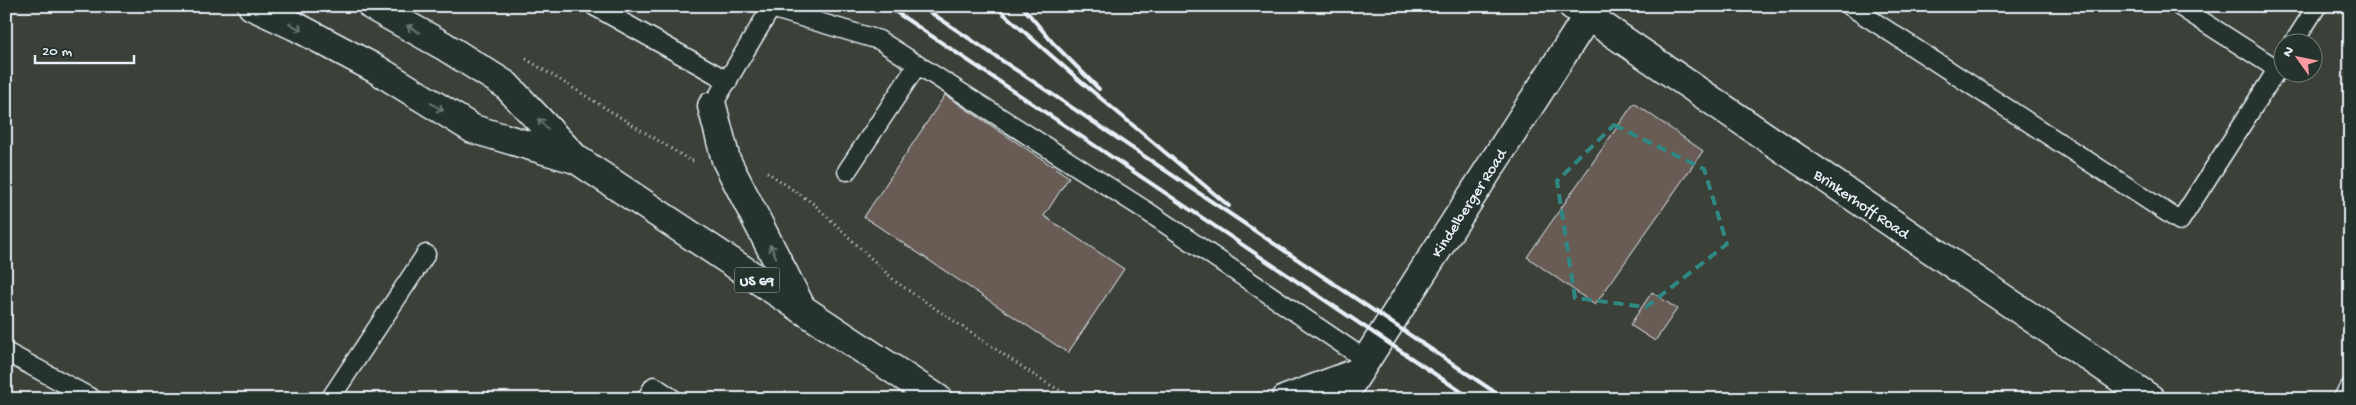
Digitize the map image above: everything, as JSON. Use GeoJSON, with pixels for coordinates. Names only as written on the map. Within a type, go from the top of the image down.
{"type":"FeatureCollection","features":[{"type":"Feature","properties":{"kind":"main road","name":"US 69"},"geometry":{"type":"LineString","coordinates":[[252,6],[295,26],[376,69],[473,129],[576,159]]}},
{"type":"Feature","properties":{"kind":"main road","name":"US 69"},"geometry":{"type":"LineString","coordinates":[[372,6],[444,46],[506,85],[576,159],[938,399]]}},
{"type":"Feature","properties":{"kind":"main road","name":"Kindelberger Road"},"geometry":{"type":"LineString","coordinates":[[1341,399],[1585,10]]}},
{"type":"Feature","properties":{"kind":"main road","name":"Brinkerhoff Road"},"geometry":{"type":"LineString","coordinates":[[1585,10],[2151,399]]}},
{"type":"Feature","properties":{"kind":"main road"},"geometry":{"type":"LineString","coordinates":[[712,106],[726,160],[803,310]]}},
{"type":"Feature","properties":{"kind":"main road"},"geometry":{"type":"LineString","coordinates":[[1286,399],[1362,366]]}},
{"type":"Feature","properties":{"kind":"lane"},"geometry":{"type":"LineString","coordinates":[[594,6],[728,81]]}},
{"type":"Feature","properties":{"kind":"lane"},"geometry":{"type":"LineString","coordinates":[[1850,6],[2180,221],[2274,73]]}},
{"type":"Feature","properties":{"kind":"lane"},"geometry":{"type":"LineString","coordinates":[[2179,6],[2274,61]]}},
{"type":"Feature","properties":{"kind":"lane"},"geometry":{"type":"LineString","coordinates":[[2300,32],[2317,6]]}},
{"type":"Feature","properties":{"kind":"lane"},"geometry":{"type":"LineString","coordinates":[[712,106],[769,7],[879,40],[1145,210],[1362,366]]}},
{"type":"Feature","properties":{"kind":"lane"},"geometry":{"type":"LineString","coordinates":[[847,171],[918,64]]}},
{"type":"Feature","properties":{"kind":"lane"},"geometry":{"type":"LineString","coordinates":[[330,399],[426,254]]}},
{"type":"Feature","properties":{"kind":"lane"},"geometry":{"type":"LineString","coordinates":[[6,352],[93,399]]}},
{"type":"Feature","properties":{"kind":"lane"},"geometry":{"type":"LineString","coordinates":[[646,399],[654,386],[673,399]]}},
{"type":"Feature","properties":{"kind":"lane"},"geometry":{"type":"LineString","coordinates":[[2342,399],[2350,387]]}},
{"type":"Feature","properties":{"kind":"path"},"geometry":{"type":"LineString","coordinates":[[1150,399],[1173,395],[1173,399]]}},
{"type":"Feature","properties":{"kind":"highlighted area"},"geometry":{"type":"Polygon","coordinates":[[[1614,125],[1704,169],[1727,244],[1646,307],[1575,298],[1557,181],[1614,125]]]}},
{"type":"Feature","properties":{"kind":"shaded area"},"geometry":{"type":"Polygon","coordinates":[[[6,6],[2350,6],[2350,399],[6,399],[6,6]]]}},
{"type":"Feature","properties":{"kind":"building"},"geometry":{"type":"Polygon","coordinates":[[[945,95],[1069,177],[1044,216],[1124,269],[1068,353],[864,217],[945,95]]]}},
{"type":"Feature","properties":{"kind":"building"},"geometry":{"type":"Polygon","coordinates":[[[1634,103],[1703,151],[1595,305],[1527,257],[1634,103]]]}},
{"type":"Feature","properties":{"kind":"building"},"geometry":{"type":"Polygon","coordinates":[[[1652,292],[1677,309],[1655,341],[1630,325],[1652,292]]]}},
{"type":"Feature","properties":{"kind":"railway"},"geometry":{"type":"LineString","coordinates":[[887,6],[1472,399]]}},
{"type":"Feature","properties":{"kind":"railway"},"geometry":{"type":"LineString","coordinates":[[921,6],[1505,399]]}},
{"type":"Feature","properties":{"kind":"railway"},"geometry":{"type":"LineString","coordinates":[[995,6],[1079,80],[1229,206]]}},
{"type":"Feature","properties":{"kind":"railway"},"geometry":{"type":"LineString","coordinates":[[1022,6],[1053,43],[1099,89]]}}]}
